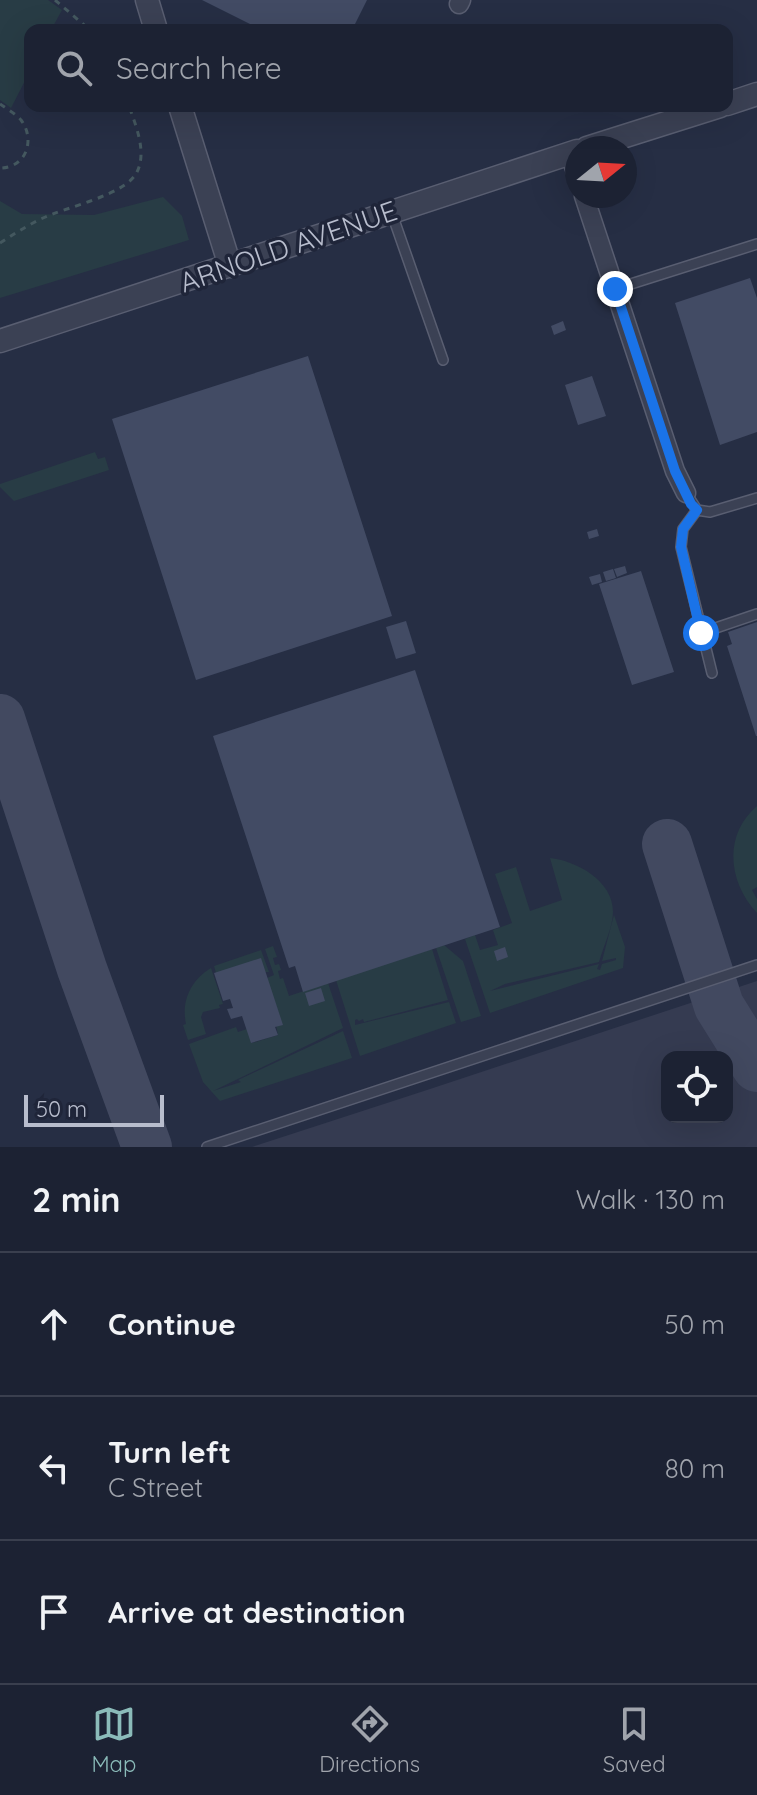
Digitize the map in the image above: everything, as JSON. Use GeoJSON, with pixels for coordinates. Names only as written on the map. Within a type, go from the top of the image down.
{"type":"FeatureCollection","features":[{"type":"Feature","properties":{"kind":"street"},"geometry":{"type":"LineString","coordinates":[[147,0],[154,24]]}},
{"type":"Feature","properties":{"kind":"street"},"geometry":{"type":"LineString","coordinates":[[733,102],[757,94]]}},
{"type":"Feature","properties":{"kind":"street"},"geometry":{"type":"LineString","coordinates":[[182,112],[230,266]]}},
{"type":"Feature","properties":{"kind":"street","name":"ARNOLD AVENUE"},"geometry":{"type":"LineString","coordinates":[[636,136],[703,112]]}},
{"type":"Feature","properties":{"kind":"street","name":"ARNOLD AVENUE"},"geometry":{"type":"LineString","coordinates":[[0,341],[391,211],[565,161]]}},
{"type":"Feature","properties":{"kind":"street"},"geometry":{"type":"LineString","coordinates":[[588,208],[675,471],[686,493]]}},
{"type":"Feature","properties":{"kind":"lane"},"geometry":{"type":"LineString","coordinates":[[391,211],[443,360]]}},
{"type":"Feature","properties":{"kind":"lane"},"geometry":{"type":"LineString","coordinates":[[615,289],[757,244]]}},
{"type":"Feature","properties":{"kind":"lane"},"geometry":{"type":"LineString","coordinates":[[686,493],[697,510],[710,512],[757,498]]}},
{"type":"Feature","properties":{"kind":"lane"},"geometry":{"type":"LineString","coordinates":[[697,510],[683,529],[681,547],[712,673]]}},
{"type":"Feature","properties":{"kind":"lane"},"geometry":{"type":"LineString","coordinates":[[701,633],[757,614]]}},
{"type":"Feature","properties":{"kind":"lane"},"geometry":{"type":"LineString","coordinates":[[207,1147],[757,965]]}},
{"type":"Feature","properties":{"kind":"path"},"geometry":{"type":"LineString","coordinates":[[55,0],[83,24]]}},
{"type":"Feature","properties":{"kind":"path"},"geometry":{"type":"LineString","coordinates":[[0,104],[22,121],[28,142],[22,159],[8,168],[0,168]]}},
{"type":"Feature","properties":{"kind":"path"},"geometry":{"type":"LineString","coordinates":[[0,243],[44,217],[125,185],[137,174],[141,156],[139,136],[131,112]]}},
{"type":"Feature","properties":{"kind":"shaded area"},"geometry":{"type":"Polygon","coordinates":[[[0,0],[48,0],[62,10],[54,24],[24,24],[24,83],[11,108],[0,100],[0,0]]]}},
{"type":"Feature","properties":{"kind":"shaded area"},"geometry":{"type":"Polygon","coordinates":[[[163,197],[182,216],[189,240],[0,298],[0,201],[22,214],[94,215],[163,197]]]}},
{"type":"Feature","properties":{"kind":"shaded area"},"geometry":{"type":"Polygon","coordinates":[[[95,452],[98,459],[105,457],[109,470],[14,501],[0,487],[0,484],[95,452]]]}},
{"type":"Feature","properties":{"kind":"shaded area"},"geometry":{"type":"Polygon","coordinates":[[[757,806],[757,887],[752,890],[757,899],[757,913],[740,887],[733,859],[739,831],[757,806]]]}},
{"type":"Feature","properties":{"kind":"shaded area"},"geometry":{"type":"Polygon","coordinates":[[[550,858],[581,868],[607,890],[613,918],[599,962],[505,984],[490,991],[599,964],[597,969],[600,970],[602,964],[616,960],[602,961],[614,915],[625,947],[623,968],[490,1013],[465,939],[475,935],[480,950],[498,945],[493,930],[512,923],[495,874],[516,867],[530,911],[562,900],[550,858]]]}},
{"type":"Feature","properties":{"kind":"shaded area"},"geometry":{"type":"Polygon","coordinates":[[[444,945],[463,961],[481,1016],[461,1022],[436,948],[444,945]]]}},
{"type":"Feature","properties":{"kind":"shaded area"},"geometry":{"type":"Polygon","coordinates":[[[273,946],[277,957],[273,958],[275,965],[279,964],[280,979],[283,978],[289,996],[328,983],[343,1028],[213,1091],[241,1082],[238,1080],[343,1031],[352,1058],[220,1101],[203,1082],[189,1044],[236,1027],[238,1032],[247,1029],[252,1043],[278,1035],[267,978],[274,975],[265,949],[273,946]]]}},
{"type":"Feature","properties":{"kind":"shaded area"},"geometry":{"type":"Polygon","coordinates":[[[432,949],[448,1000],[364,1022],[357,1019],[355,1025],[449,1002],[456,1023],[360,1056],[336,980],[432,949]]]}},
{"type":"Feature","properties":{"kind":"shaded area"},"geometry":{"type":"Polygon","coordinates":[[[261,950],[269,972],[216,973],[214,966],[261,950]]]}},
{"type":"Feature","properties":{"kind":"shaded area"},"geometry":{"type":"Polygon","coordinates":[[[211,968],[223,1004],[219,1005],[220,1008],[203,1012],[201,1017],[206,1034],[188,1040],[183,1025],[186,1024],[186,999],[193,985],[211,968]]]}},
{"type":"Feature","properties":{"kind":"shaded area"},"geometry":{"type":"Polygon","coordinates":[[[757,981],[757,1147],[252,1147],[757,981]]]}},
{"type":"Feature","properties":{"kind":"building"},"geometry":{"type":"Polygon","coordinates":[[[202,0],[367,0],[355,24],[250,24],[202,0]]]}},
{"type":"Feature","properties":{"kind":"building"},"geometry":{"type":"Polygon","coordinates":[[[750,278],[757,298],[757,432],[720,445],[675,303],[750,278]]]}},
{"type":"Feature","properties":{"kind":"building"},"geometry":{"type":"Polygon","coordinates":[[[563,321],[566,330],[554,335],[551,326],[563,321]]]}},
{"type":"Feature","properties":{"kind":"building"},"geometry":{"type":"Polygon","coordinates":[[[308,356],[392,616],[196,680],[112,419],[308,356]]]}},
{"type":"Feature","properties":{"kind":"building"},"geometry":{"type":"Polygon","coordinates":[[[592,376],[606,416],[578,425],[565,385],[592,376]]]}},
{"type":"Feature","properties":{"kind":"building"},"geometry":{"type":"Polygon","coordinates":[[[597,529],[599,536],[589,539],[587,532],[597,529]]]}},
{"type":"Feature","properties":{"kind":"building"},"geometry":{"type":"Polygon","coordinates":[[[625,566],[627,573],[617,577],[614,569],[625,566]]]}},
{"type":"Feature","properties":{"kind":"building"},"geometry":{"type":"Polygon","coordinates":[[[613,569],[616,578],[606,581],[603,572],[613,569]]]}},
{"type":"Feature","properties":{"kind":"building"},"geometry":{"type":"Polygon","coordinates":[[[641,571],[674,672],[632,685],[599,584],[641,571]]]}},
{"type":"Feature","properties":{"kind":"building"},"geometry":{"type":"Polygon","coordinates":[[[600,574],[602,582],[592,585],[589,577],[600,574]]]}},
{"type":"Feature","properties":{"kind":"building"},"geometry":{"type":"Polygon","coordinates":[[[406,621],[416,653],[396,659],[386,627],[406,621]]]}},
{"type":"Feature","properties":{"kind":"building"},"geometry":{"type":"Polygon","coordinates":[[[757,622],[756,736],[727,646],[732,644],[728,632],[757,622]]]}},
{"type":"Feature","properties":{"kind":"building"},"geometry":{"type":"Polygon","coordinates":[[[415,670],[500,927],[303,992],[295,966],[289,968],[213,736],[415,670]]]}},
{"type":"Feature","properties":{"kind":"building"},"geometry":{"type":"Polygon","coordinates":[[[505,947],[508,957],[497,961],[494,951],[505,947]]]}},
{"type":"Feature","properties":{"kind":"building"},"geometry":{"type":"Polygon","coordinates":[[[261,958],[283,1025],[275,1027],[278,1035],[251,1043],[242,1016],[231,1019],[227,1009],[233,1008],[230,999],[223,1001],[214,973],[261,958]]]}},
{"type":"Feature","properties":{"kind":"building"},"geometry":{"type":"Polygon","coordinates":[[[321,988],[325,1001],[309,1006],[305,993],[321,988]]]}},
{"type":"Feature","properties":{"kind":"taxiway"},"geometry":{"type":"LineString","coordinates":[[0,719],[82,969],[147,1147]]}},
{"type":"Feature","properties":{"kind":"taxiway"},"geometry":{"type":"LineString","coordinates":[[667,844],[719,1006],[757,1067]]}},
{"type":"Feature","properties":{"kind":"route"},"geometry":{"type":"LineString","coordinates":[[615,289],[675,471],[697,510],[683,529],[681,547],[701,633]]}}]}
